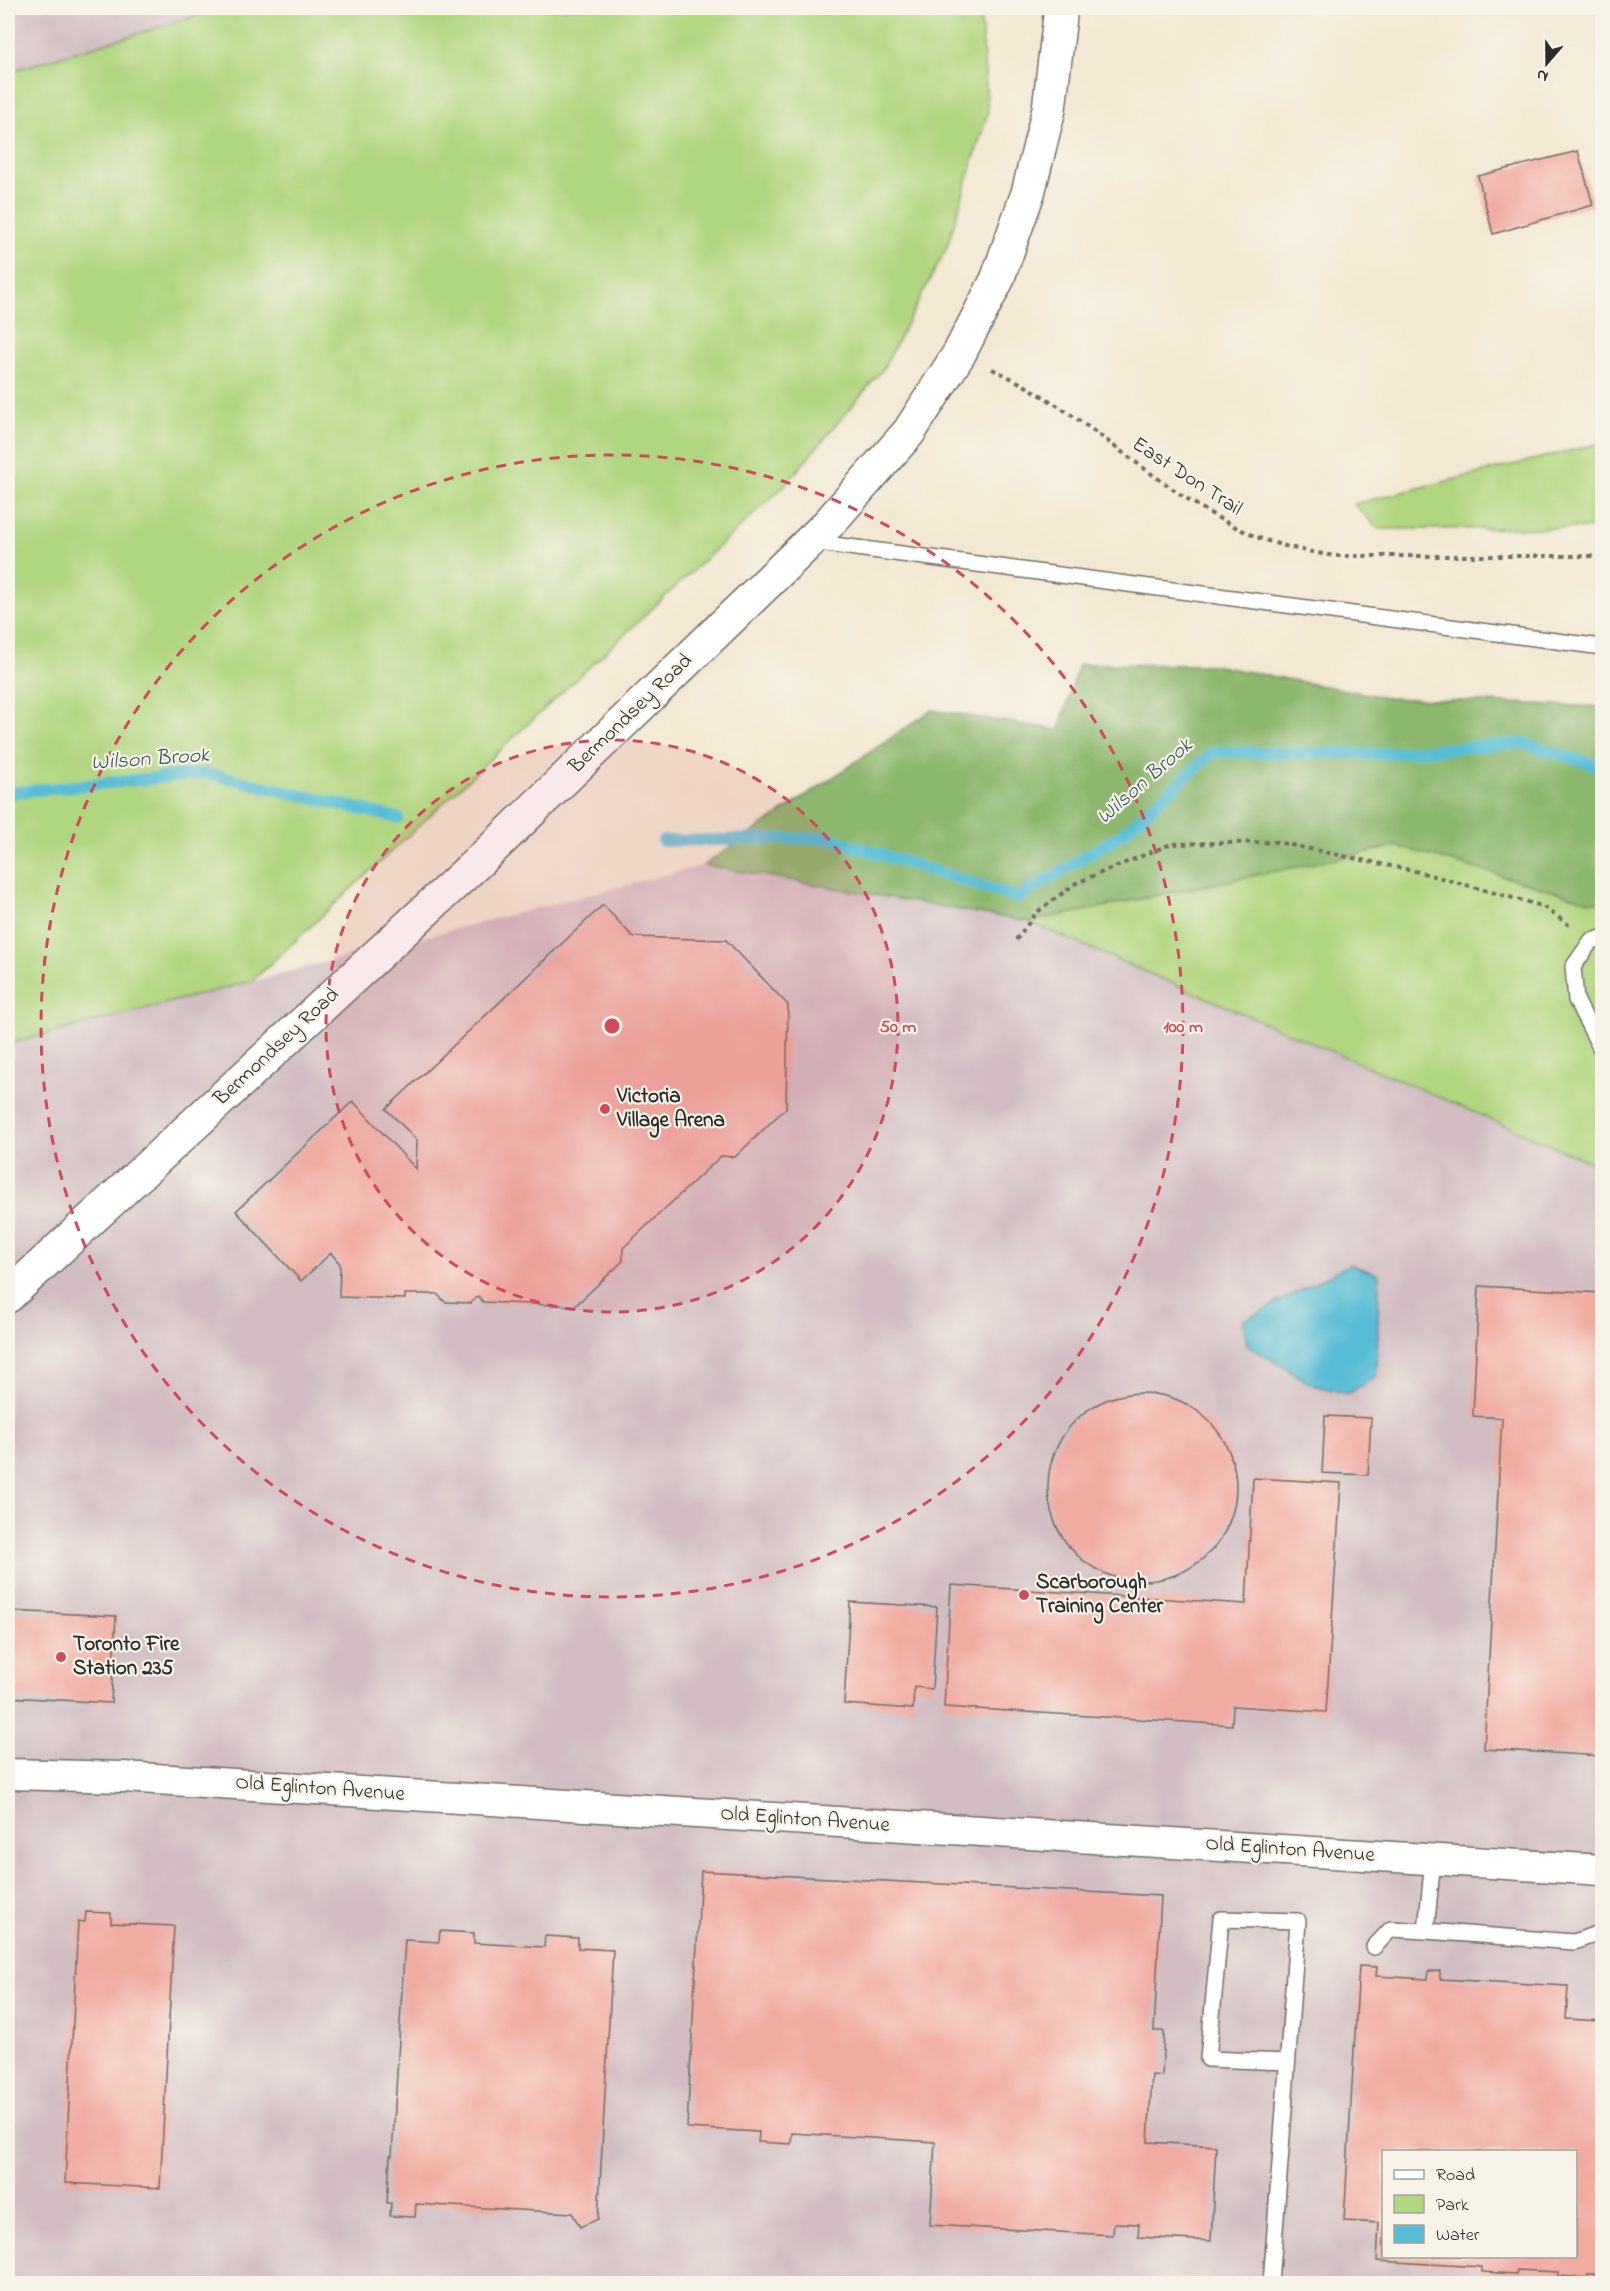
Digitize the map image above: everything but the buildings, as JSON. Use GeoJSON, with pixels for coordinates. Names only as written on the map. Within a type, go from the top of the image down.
{"type":"FeatureCollection","features":[{"type":"Feature","properties":{"kind":"street","name":"Bermondsey Road"},"geometry":{"type":"LineString","coordinates":[[8,1296],[483,857],[810,542],[909,432],[959,354],[997,280],[1028,193],[1049,109],[1061,8]]}},
{"type":"Feature","properties":{"kind":"street","name":"Old Eglinton Avenue"},"geometry":{"type":"LineString","coordinates":[[8,1774],[147,1779],[1602,1870]]}},
{"type":"Feature","properties":{"kind":"lane"},"geometry":{"type":"LineString","coordinates":[[810,542],[1599,645]]}},
{"type":"Feature","properties":{"kind":"lane"},"geometry":{"type":"LineString","coordinates":[[1597,940],[1573,967],[1576,1000],[1602,1052]]}},
{"type":"Feature","properties":{"kind":"lane"},"geometry":{"type":"LineString","coordinates":[[1426,1931],[1433,1859]]}},
{"type":"Feature","properties":{"kind":"lane"},"geometry":{"type":"LineString","coordinates":[[1271,2283],[1298,1921],[1221,1919],[1208,2058],[1287,2062]]}},
{"type":"Feature","properties":{"kind":"lane"},"geometry":{"type":"LineString","coordinates":[[1374,1947],[1391,1929],[1574,1942],[1602,1932]]}},
{"type":"Feature","properties":{"kind":"path","name":"East Don Trail"},"geometry":{"type":"LineString","coordinates":[[959,354],[997,371],[1044,398],[1205,511],[1251,534],[1290,548],[1334,556],[1602,556]]}},
{"type":"Feature","properties":{"kind":"path"},"geometry":{"type":"LineString","coordinates":[[1016,940],[1036,913],[1076,883],[1171,844],[1277,842],[1419,872],[1542,906],[1597,940]]}},
{"type":"Feature","properties":{"kind":"shaded area"},"geometry":{"type":"Polygon","coordinates":[[[8,8],[223,8],[8,72],[8,8]]]}},
{"type":"Feature","properties":{"kind":"shaded area"},"geometry":{"type":"Polygon","coordinates":[[[704,865],[1029,922],[1602,1167],[1602,2283],[8,2284],[8,1044],[704,865]]]}},
{"type":"Feature","properties":{"kind":"green space"},"geometry":{"type":"Polygon","coordinates":[[[223,8],[980,8],[988,112],[947,247],[883,369],[786,484],[252,981],[8,1044],[8,72],[223,8]]]}},
{"type":"Feature","properties":{"kind":"green space"},"geometry":{"type":"Polygon","coordinates":[[[1602,443],[1602,528],[1378,529],[1354,504],[1602,443]]]}},
{"type":"Feature","properties":{"kind":"green space"},"geometry":{"type":"Polygon","coordinates":[[[1079,664],[1212,665],[1389,698],[1602,707],[1602,903],[1397,846],[1029,922],[704,865],[932,710],[1059,730],[1079,664]]]}},
{"type":"Feature","properties":{"kind":"green space"},"geometry":{"type":"Polygon","coordinates":[[[1602,766],[1602,1167],[1029,922],[1397,846],[1602,766]]]}},
{"type":"Feature","properties":{"kind":"water"},"geometry":{"type":"Polygon","coordinates":[[[1350,1264],[1379,1275],[1377,1376],[1348,1394],[1313,1385],[1247,1345],[1243,1321],[1350,1264]]]}},
{"type":"Feature","properties":{"kind":"waterway","name":"Wilson Brook"},"geometry":{"type":"LineString","coordinates":[[663,841],[829,838],[1018,898],[1122,834],[1213,752],[1378,754],[1523,743],[1602,767]]}},
{"type":"Feature","properties":{"kind":"waterway","name":"Wilson Brook"},"geometry":{"type":"LineString","coordinates":[[8,793],[206,773],[398,818]]}},
{"type":"Feature","properties":{"kind":"place","name":"Victoria Village Arena"},"geometry":{"type":"Point","coordinates":[605,1109]}},
{"type":"Feature","properties":{"kind":"place","name":"Scarborough Training Center"},"geometry":{"type":"Point","coordinates":[1024,1595]}},
{"type":"Feature","properties":{"kind":"place","name":"Toronto Fire Station 235"},"geometry":{"type":"Point","coordinates":[61,1657]}}]}
